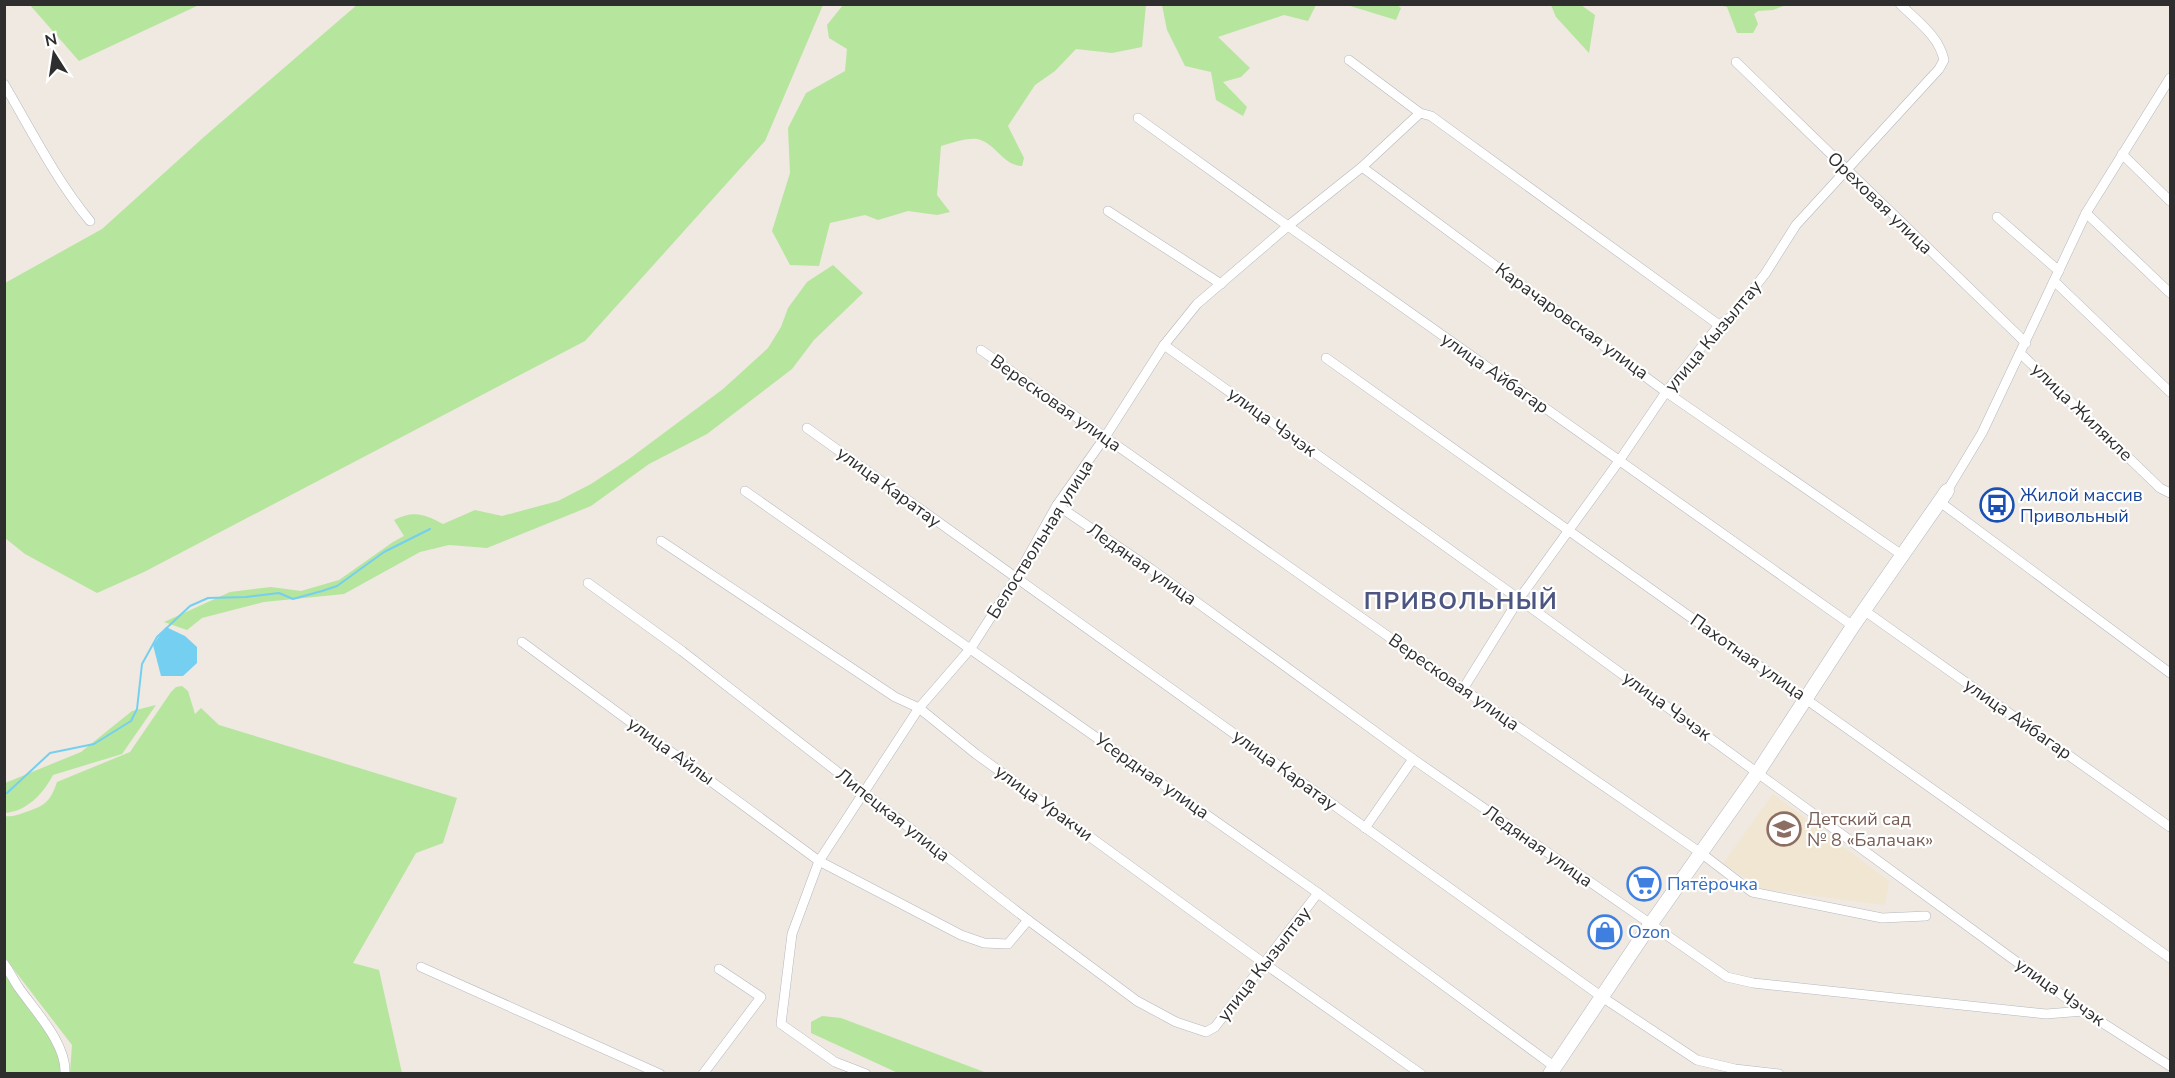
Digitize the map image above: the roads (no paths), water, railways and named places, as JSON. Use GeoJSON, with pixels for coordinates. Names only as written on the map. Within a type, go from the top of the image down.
{"type":"FeatureCollection","features":[{"type":"Feature","properties":{"kind":"street","name":"улица Кызылтау"},"geometry":{"type":"LineString","coordinates":[[1463,689],[1520,599],[1666,392],[1719,326],[1732,316],[1765,274],[1796,225],[1939,69],[1944,60],[1942,50],[1934,38],[1900,4]]}},
{"type":"Feature","properties":{"kind":"street"},"geometry":{"type":"LineString","coordinates":[[1349,60],[1420,113],[1431,116],[1719,326]]}},
{"type":"Feature","properties":{"kind":"street","name":"Ореховая улица"},"geometry":{"type":"LineString","coordinates":[[1736,62],[2026,343]]}},
{"type":"Feature","properties":{"kind":"street"},"geometry":{"type":"LineString","coordinates":[[1553,1070],[1650,925],[1758,772],[1853,626],[1944,496],[1982,433],[2086,213],[2122,154],[2168,91],[2170,78]]}},
{"type":"Feature","properties":{"kind":"street"},"geometry":{"type":"LineString","coordinates":[[4,84],[35,137],[90,221]]}},
{"type":"Feature","properties":{"kind":"street","name":"Белоствольная улица"},"geometry":{"type":"LineString","coordinates":[[866,1074],[835,1062],[781,1023],[792,934],[819,861],[919,708],[971,648],[1016,578],[1057,505],[1105,437],[1164,345],[1197,304],[1362,166],[1420,113]]}},
{"type":"Feature","properties":{"kind":"street","name":"улица Айбагар"},"geometry":{"type":"LineString","coordinates":[[1138,118],[1853,626]]}},
{"type":"Feature","properties":{"kind":"street"},"geometry":{"type":"LineString","coordinates":[[2122,154],[2170,201]]}},
{"type":"Feature","properties":{"kind":"street","name":"Карачаровская улица"},"geometry":{"type":"LineString","coordinates":[[1362,166],[1666,392],[1902,555]]}},
{"type":"Feature","properties":{"kind":"street"},"geometry":{"type":"LineString","coordinates":[[1108,211],[1221,284]]}},
{"type":"Feature","properties":{"kind":"street"},"geometry":{"type":"LineString","coordinates":[[2086,213],[2170,293]]}},
{"type":"Feature","properties":{"kind":"street"},"geometry":{"type":"LineString","coordinates":[[1997,217],[2059,270]]}},
{"type":"Feature","properties":{"kind":"street"},"geometry":{"type":"LineString","coordinates":[[2054,281],[2170,392]]}},
{"type":"Feature","properties":{"kind":"street","name":"улица Чэчэк"},"geometry":{"type":"LineString","coordinates":[[1164,345],[1520,599],[2084,1011],[2170,1066]]}},
{"type":"Feature","properties":{"kind":"street","name":"Вересковая улица"},"geometry":{"type":"LineString","coordinates":[[981,350],[1463,689],[1701,853],[1752,892],[1882,918],[1926,916]]}},
{"type":"Feature","properties":{"kind":"street","name":"улица Жилякле"},"geometry":{"type":"LineString","coordinates":[[2020,353],[2160,488],[2170,493]]}},
{"type":"Feature","properties":{"kind":"street","name":"Пахотная улица"},"geometry":{"type":"LineString","coordinates":[[1326,358],[2170,958]]}},
{"type":"Feature","properties":{"kind":"street","name":"улица Каратау"},"geometry":{"type":"LineString","coordinates":[[807,428],[1602,997],[1696,1060],[1735,1070],[1779,1074]]}},
{"type":"Feature","properties":{"kind":"street","name":"Усердная улица"},"geometry":{"type":"LineString","coordinates":[[745,491],[1318,893],[1553,1070]]}},
{"type":"Feature","properties":{"kind":"street"},"geometry":{"type":"LineString","coordinates":[[1944,496],[2170,673]]}},
{"type":"Feature","properties":{"kind":"street","name":"Ледяная улица"},"geometry":{"type":"LineString","coordinates":[[1057,505],[1161,576],[1413,759],[1727,977],[1753,983],[2046,1014],[2084,1011]]}},
{"type":"Feature","properties":{"kind":"street","name":"улица Уракчи"},"geometry":{"type":"LineString","coordinates":[[662,541],[895,697],[919,708],[976,754],[1421,1074]]}},
{"type":"Feature","properties":{"kind":"street","name":"Липецкая улица"},"geometry":{"type":"LineString","coordinates":[[588,583],[682,651],[1028,920],[1137,1001],[1176,1022],[1206,1032]]}},
{"type":"Feature","properties":{"kind":"street","name":"улица Айбагар"},"geometry":{"type":"LineString","coordinates":[[1865,611],[2170,827]]}},
{"type":"Feature","properties":{"kind":"street","name":"улица Айлы"},"geometry":{"type":"LineString","coordinates":[[522,642],[819,861],[932,921],[984,943],[1008,944],[1028,920]]}},
{"type":"Feature","properties":{"kind":"street"},"geometry":{"type":"LineString","coordinates":[[1365,828],[1413,759]]}},
{"type":"Feature","properties":{"kind":"street","name":"улица Кызылтау"},"geometry":{"type":"LineString","coordinates":[[1206,1032],[1215,1027],[1318,893]]}},
{"type":"Feature","properties":{"kind":"street"},"geometry":{"type":"LineString","coordinates":[[4,964],[57,1042],[66,1065],[65,1074]]}},
{"type":"Feature","properties":{"kind":"street"},"geometry":{"type":"LineString","coordinates":[[421,967],[660,1074]]}},
{"type":"Feature","properties":{"kind":"street"},"geometry":{"type":"LineString","coordinates":[[703,1074],[761,997],[720,969]]}},
{"type":"Feature","properties":{"kind":"water"},"geometry":{"type":"Polygon","coordinates":[[[166,627],[185,636],[197,647],[197,663],[183,676],[161,676],[153,645],[166,627]]]}},
{"type":"Feature","properties":{"kind":"waterway"},"geometry":{"type":"LineString","coordinates":[[4,793],[7,793],[50,753],[94,744],[131,721],[137,709],[142,664],[157,637],[190,606],[208,598],[279,593],[293,599],[322,591],[337,586],[384,552],[430,529]]}},
{"type":"Feature","properties":{"kind":"place","name":"Жилой массив Привольный"},"geometry":{"type":"Point","coordinates":[1997,505]}},
{"type":"Feature","properties":{"kind":"place","name":"Детский сад № 8 «Балачак»"},"geometry":{"type":"Point","coordinates":[1784,829]}},
{"type":"Feature","properties":{"kind":"place","name":"Пятёрочка"},"geometry":{"type":"Point","coordinates":[1644,884]}},
{"type":"Feature","properties":{"kind":"place","name":"Ozon"},"geometry":{"type":"Point","coordinates":[1605,932]}},
{"type":"Feature","properties":{"kind":"district","name":"ПРИВОЛЬНЫЙ"},"geometry":{"type":"Point","coordinates":[1461,601]}}]}
